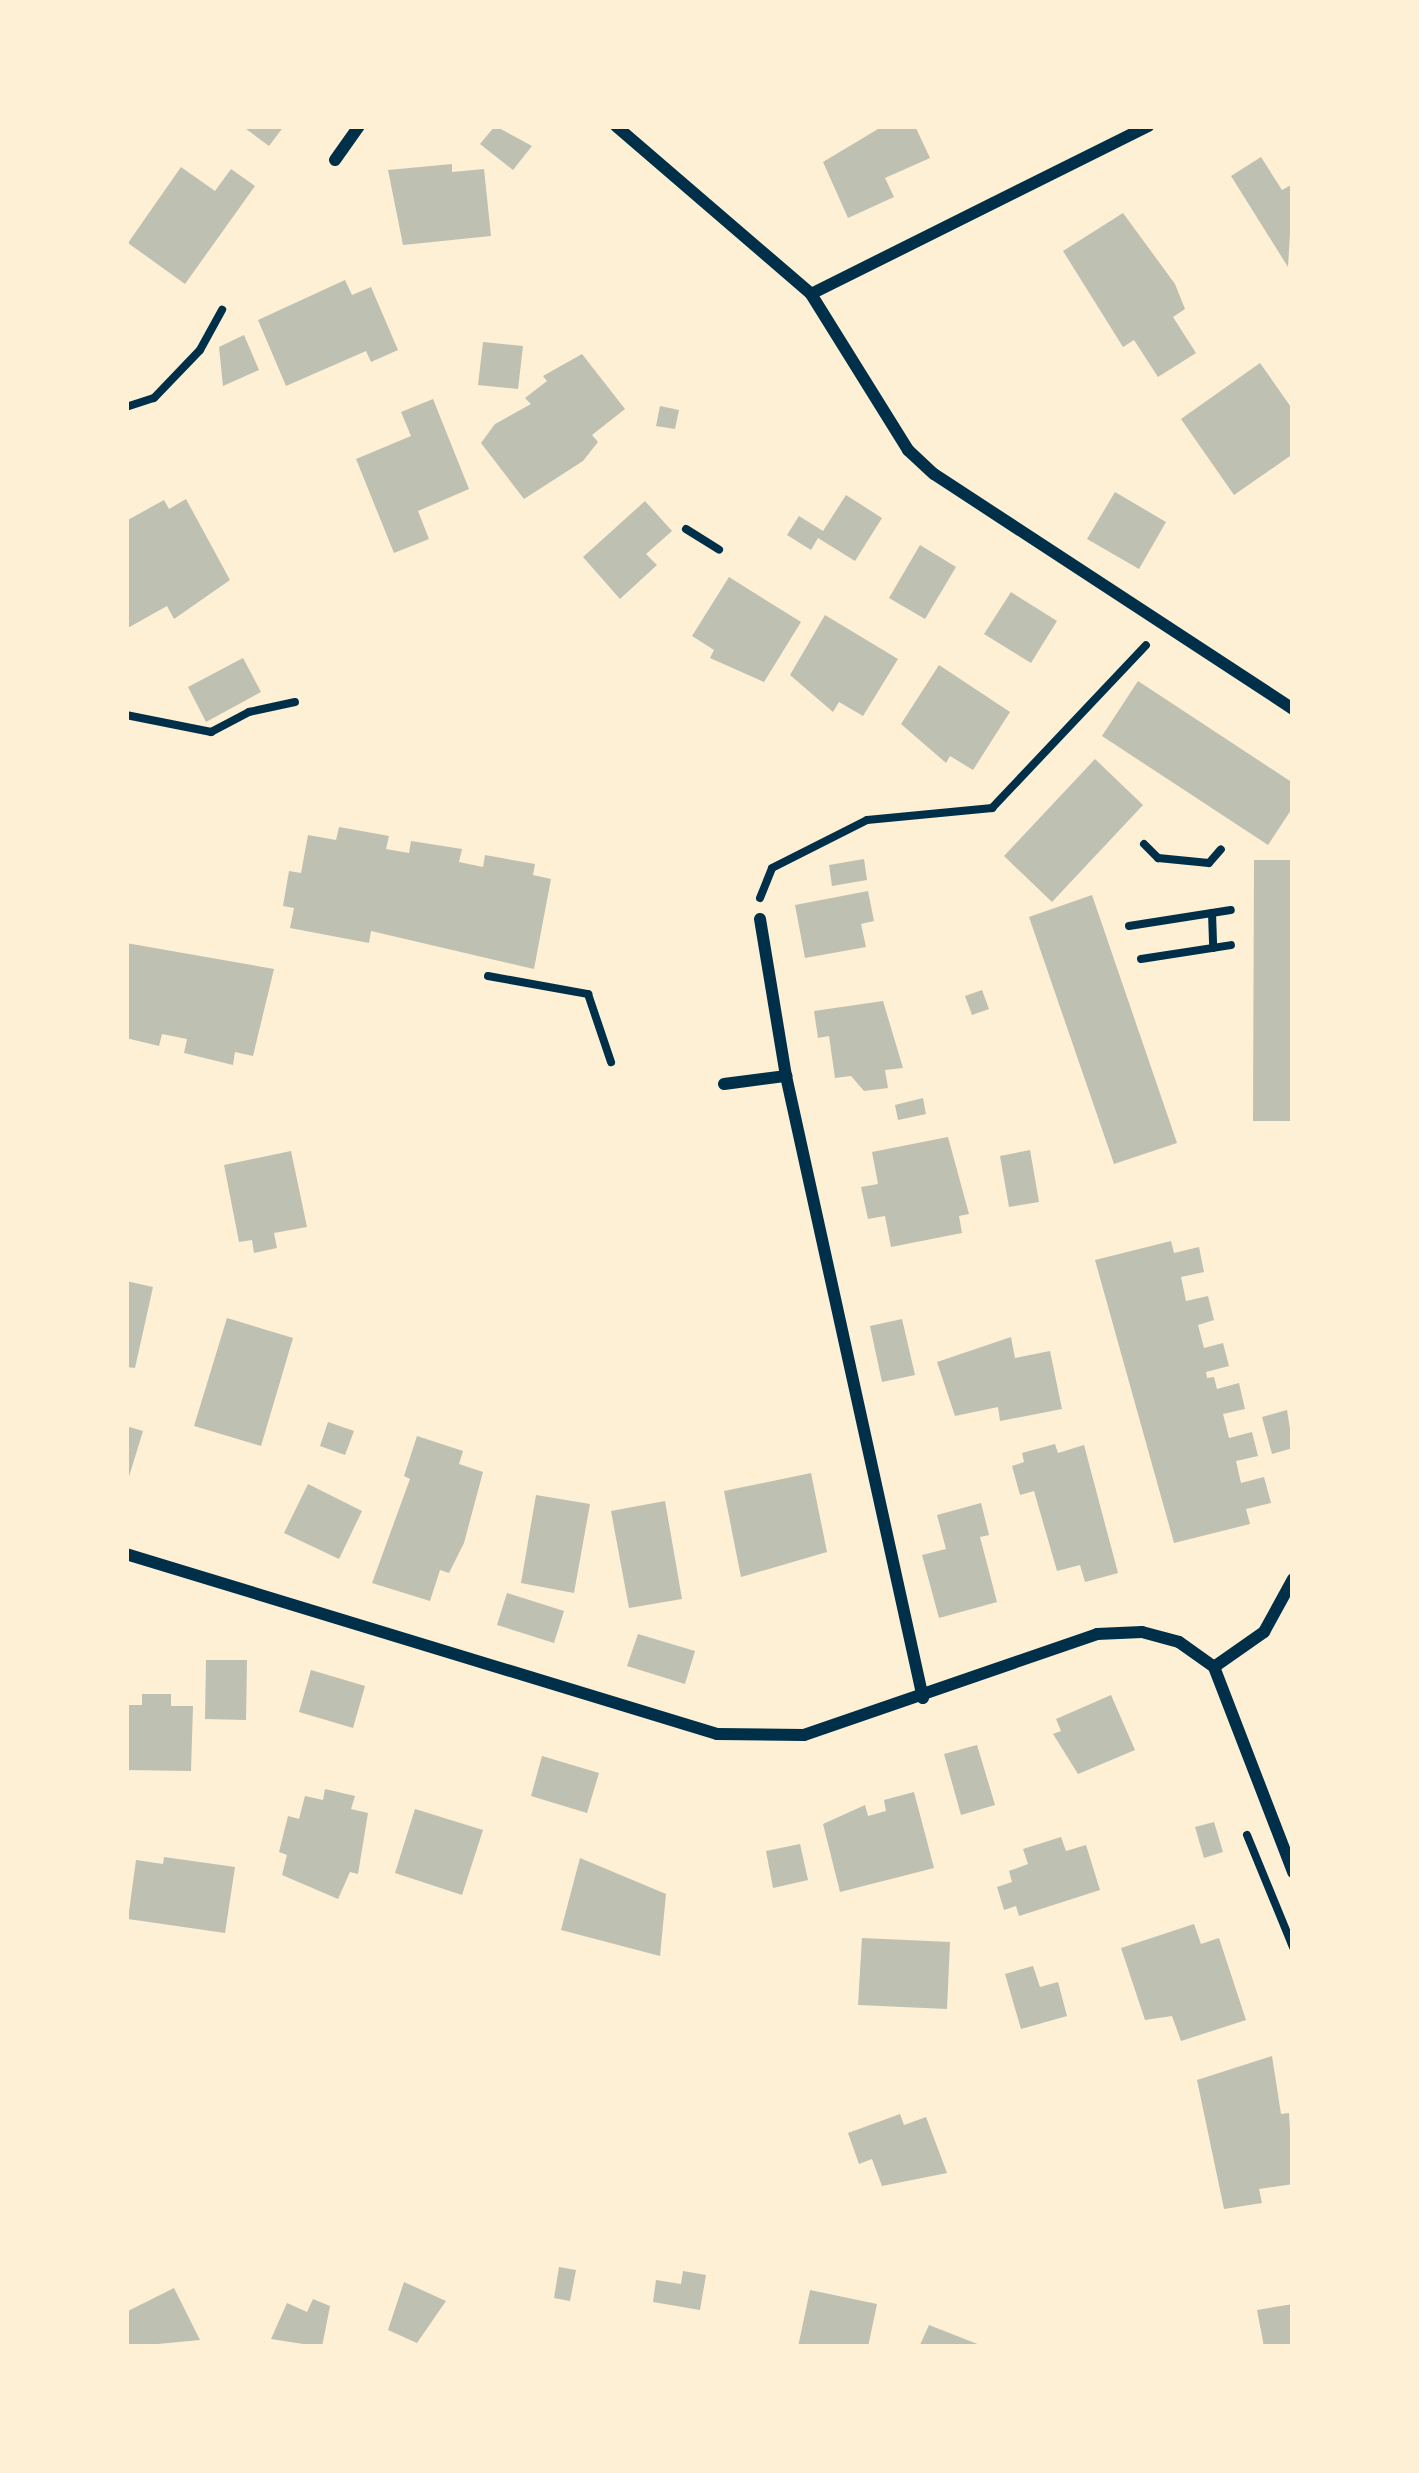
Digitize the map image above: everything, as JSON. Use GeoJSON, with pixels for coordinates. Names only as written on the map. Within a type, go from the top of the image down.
{"type":"FeatureCollection","features":[{"type":"Feature","properties":{"kind":"street"},"geometry":{"type":"LineString","coordinates":[[335,160],[359,126]]}},
{"type":"Feature","properties":{"kind":"street"},"geometry":{"type":"LineString","coordinates":[[616,126],[811,294],[908,450],[934,474],[1293,710]]}},
{"type":"Feature","properties":{"kind":"street"},"geometry":{"type":"LineString","coordinates":[[811,294],[1148,126]]}},
{"type":"Feature","properties":{"kind":"street"},"geometry":{"type":"LineString","coordinates":[[760,919],[786,1076],[922,1698]]}},
{"type":"Feature","properties":{"kind":"street"},"geometry":{"type":"LineString","coordinates":[[724,1084],[786,1076]]}},
{"type":"Feature","properties":{"kind":"street"},"geometry":{"type":"LineString","coordinates":[[126,1554],[717,1734],[804,1735],[1097,1634],[1178,1642],[1214,1666],[1293,1872]]}},
{"type":"Feature","properties":{"kind":"street"},"geometry":{"type":"LineString","coordinates":[[1214,1666],[1264,1632],[1293,1579]]}},
{"type":"Feature","properties":{"kind":"path"},"geometry":{"type":"LineString","coordinates":[[126,407],[154,398],[200,350],[222,310]]}},
{"type":"Feature","properties":{"kind":"path"},"geometry":{"type":"LineString","coordinates":[[686,529],[719,550]]}},
{"type":"Feature","properties":{"kind":"path"},"geometry":{"type":"LineString","coordinates":[[760,919],[772,868],[867,820],[992,808],[1146,645]]}},
{"type":"Feature","properties":{"kind":"path"},"geometry":{"type":"LineString","coordinates":[[126,715],[212,732],[249,712],[296,702]]}},
{"type":"Feature","properties":{"kind":"path"},"geometry":{"type":"LineString","coordinates":[[1144,844],[1158,858],[1209,863],[1221,849]]}},
{"type":"Feature","properties":{"kind":"path"},"geometry":{"type":"LineString","coordinates":[[1129,926],[1231,910]]}},
{"type":"Feature","properties":{"kind":"path"},"geometry":{"type":"LineString","coordinates":[[1211,914],[1213,948]]}},
{"type":"Feature","properties":{"kind":"path"},"geometry":{"type":"LineString","coordinates":[[1141,958],[1231,945]]}},
{"type":"Feature","properties":{"kind":"path"},"geometry":{"type":"LineString","coordinates":[[488,976],[588,994],[611,1062]]}},
{"type":"Feature","properties":{"kind":"building"},"geometry":{"type":"Polygon","coordinates":[[[242,126],[284,126],[269,146],[242,126]]]}},
{"type":"Feature","properties":{"kind":"building"},"geometry":{"type":"Polygon","coordinates":[[[495,126],[532,146],[513,170],[480,144],[495,126]]]}},
{"type":"Feature","properties":{"kind":"building"},"geometry":{"type":"Polygon","coordinates":[[[883,126],[915,126],[930,158],[885,178],[894,197],[848,218],[823,162],[883,126]]]}},
{"type":"Feature","properties":{"kind":"building"},"geometry":{"type":"Polygon","coordinates":[[[1261,157],[1282,190],[1293,184],[1288,267],[1231,176],[1261,157]]]}},
{"type":"Feature","properties":{"kind":"building"},"geometry":{"type":"Polygon","coordinates":[[[452,164],[452,172],[484,169],[491,236],[403,245],[388,170],[452,164]]]}},
{"type":"Feature","properties":{"kind":"building"},"geometry":{"type":"Polygon","coordinates":[[[181,167],[215,191],[231,169],[255,186],[185,284],[128,243],[181,167]]]}},
{"type":"Feature","properties":{"kind":"building"},"geometry":{"type":"Polygon","coordinates":[[[1123,213],[1175,284],[1185,309],[1173,317],[1196,353],[1158,377],[1134,340],[1123,347],[1063,251],[1123,213]]]}},
{"type":"Feature","properties":{"kind":"building"},"geometry":{"type":"Polygon","coordinates":[[[345,280],[352,295],[371,287],[398,350],[371,362],[366,351],[286,386],[258,320],[345,280]]]}},
{"type":"Feature","properties":{"kind":"building"},"geometry":{"type":"Polygon","coordinates":[[[244,335],[259,370],[223,386],[219,347],[244,335]]]}},
{"type":"Feature","properties":{"kind":"building"},"geometry":{"type":"Polygon","coordinates":[[[483,342],[523,346],[518,389],[478,385],[483,342]]]}},
{"type":"Feature","properties":{"kind":"building"},"geometry":{"type":"Polygon","coordinates":[[[582,354],[625,409],[592,435],[598,442],[583,461],[524,499],[481,443],[495,424],[531,404],[525,398],[547,381],[543,376],[582,354]]]}},
{"type":"Feature","properties":{"kind":"building"},"geometry":{"type":"Polygon","coordinates":[[[1260,363],[1293,410],[1293,454],[1234,495],[1181,419],[1260,363]]]}},
{"type":"Feature","properties":{"kind":"building"},"geometry":{"type":"Polygon","coordinates":[[[433,399],[469,489],[418,511],[429,539],[394,553],[356,459],[411,436],[401,412],[433,399]]]}},
{"type":"Feature","properties":{"kind":"building"},"geometry":{"type":"Polygon","coordinates":[[[660,406],[679,410],[675,429],[656,426],[660,406]]]}},
{"type":"Feature","properties":{"kind":"building"},"geometry":{"type":"Polygon","coordinates":[[[1115,492],[1166,522],[1139,569],[1087,539],[1115,492]]]}},
{"type":"Feature","properties":{"kind":"building"},"geometry":{"type":"Polygon","coordinates":[[[846,495],[882,518],[855,561],[818,538],[811,550],[787,535],[799,516],[823,531],[846,495]]]}},
{"type":"Feature","properties":{"kind":"building"},"geometry":{"type":"Polygon","coordinates":[[[186,499],[230,580],[174,619],[167,606],[126,629],[126,521],[164,500],[169,509],[186,499]]]}},
{"type":"Feature","properties":{"kind":"building"},"geometry":{"type":"Polygon","coordinates":[[[645,501],[672,531],[646,554],[657,565],[620,599],[583,557],[645,501]]]}},
{"type":"Feature","properties":{"kind":"building"},"geometry":{"type":"Polygon","coordinates":[[[920,545],[956,567],[925,619],[889,598],[920,545]]]}},
{"type":"Feature","properties":{"kind":"building"},"geometry":{"type":"Polygon","coordinates":[[[729,577],[801,622],[764,682],[710,658],[714,650],[692,636],[729,577]]]}},
{"type":"Feature","properties":{"kind":"building"},"geometry":{"type":"Polygon","coordinates":[[[1011,592],[1057,621],[1031,663],[984,634],[1011,592]]]}},
{"type":"Feature","properties":{"kind":"building"},"geometry":{"type":"Polygon","coordinates":[[[825,615],[898,659],[863,716],[839,702],[833,712],[790,675],[825,615]]]}},
{"type":"Feature","properties":{"kind":"building"},"geometry":{"type":"Polygon","coordinates":[[[243,658],[261,692],[206,722],[188,687],[243,658]]]}},
{"type":"Feature","properties":{"kind":"building"},"geometry":{"type":"Polygon","coordinates":[[[939,665],[1010,712],[973,770],[950,756],[946,763],[901,724],[939,665]]]}},
{"type":"Feature","properties":{"kind":"building"},"geometry":{"type":"Polygon","coordinates":[[[1138,681],[1293,783],[1293,807],[1268,845],[1102,736],[1138,681]]]}},
{"type":"Feature","properties":{"kind":"building"},"geometry":{"type":"Polygon","coordinates":[[[1095,759],[1143,805],[1052,902],[1004,856],[1095,759]]]}},
{"type":"Feature","properties":{"kind":"building"},"geometry":{"type":"Polygon","coordinates":[[[339,827],[389,836],[386,849],[409,853],[411,841],[462,849],[459,862],[483,867],[485,855],[535,864],[533,875],[551,879],[534,969],[371,931],[369,943],[290,928],[294,908],[283,906],[289,871],[301,873],[308,835],[336,840],[339,827]]]}},
{"type":"Feature","properties":{"kind":"building"},"geometry":{"type":"Polygon","coordinates":[[[864,859],[867,880],[832,886],[829,865],[864,859]]]}},
{"type":"Feature","properties":{"kind":"building"},"geometry":{"type":"Polygon","coordinates":[[[1254,860],[1293,860],[1293,1121],[1253,1121],[1254,860]]]}},
{"type":"Feature","properties":{"kind":"building"},"geometry":{"type":"Polygon","coordinates":[[[868,891],[874,921],[861,924],[866,947],[805,958],[795,905],[868,891]]]}},
{"type":"Feature","properties":{"kind":"building"},"geometry":{"type":"Polygon","coordinates":[[[1092,895],[1177,1143],[1114,1164],[1029,917],[1092,895]]]}},
{"type":"Feature","properties":{"kind":"building"},"geometry":{"type":"Polygon","coordinates":[[[126,943],[274,969],[253,1056],[235,1052],[233,1065],[184,1053],[187,1039],[162,1034],[159,1046],[126,1038],[126,943]]]}},
{"type":"Feature","properties":{"kind":"building"},"geometry":{"type":"Polygon","coordinates":[[[982,990],[989,1009],[972,1015],[965,996],[982,990]]]}},
{"type":"Feature","properties":{"kind":"building"},"geometry":{"type":"Polygon","coordinates":[[[883,1001],[903,1068],[885,1070],[888,1088],[864,1091],[851,1076],[835,1078],[829,1036],[818,1038],[814,1011],[883,1001]]]}},
{"type":"Feature","properties":{"kind":"building"},"geometry":{"type":"Polygon","coordinates":[[[923,1098],[926,1114],[898,1120],[895,1105],[923,1098]]]}},
{"type":"Feature","properties":{"kind":"building"},"geometry":{"type":"Polygon","coordinates":[[[948,1137],[969,1214],[959,1216],[962,1233],[891,1247],[885,1216],[868,1219],[861,1187],[878,1184],[872,1152],[948,1137]]]}},
{"type":"Feature","properties":{"kind":"building"},"geometry":{"type":"Polygon","coordinates":[[[1030,1150],[1039,1202],[1009,1207],[1000,1156],[1030,1150]]]}},
{"type":"Feature","properties":{"kind":"building"},"geometry":{"type":"Polygon","coordinates":[[[291,1151],[307,1227],[274,1233],[277,1248],[254,1253],[252,1240],[239,1242],[224,1165],[291,1151]]]}},
{"type":"Feature","properties":{"kind":"building"},"geometry":{"type":"Polygon","coordinates":[[[1171,1241],[1174,1253],[1199,1247],[1204,1272],[1181,1277],[1186,1301],[1208,1296],[1214,1320],[1198,1325],[1204,1348],[1223,1343],[1229,1366],[1206,1372],[1207,1378],[1214,1377],[1217,1389],[1239,1383],[1245,1409],[1223,1414],[1229,1438],[1252,1432],[1258,1456],[1236,1461],[1241,1483],[1264,1477],[1271,1503],[1246,1509],[1250,1524],[1174,1543],[1095,1260],[1171,1241]]]}},
{"type":"Feature","properties":{"kind":"building"},"geometry":{"type":"Polygon","coordinates":[[[126,1281],[153,1287],[135,1368],[126,1367],[126,1281]]]}},
{"type":"Feature","properties":{"kind":"building"},"geometry":{"type":"Polygon","coordinates":[[[227,1318],[293,1338],[261,1446],[194,1426],[227,1318]]]}},
{"type":"Feature","properties":{"kind":"building"},"geometry":{"type":"Polygon","coordinates":[[[902,1319],[915,1375],[882,1382],[870,1326],[902,1319]]]}},
{"type":"Feature","properties":{"kind":"building"},"geometry":{"type":"Polygon","coordinates":[[[1011,1337],[1015,1358],[1050,1351],[1062,1409],[1000,1421],[998,1407],[955,1416],[937,1362],[1011,1337]]]}},
{"type":"Feature","properties":{"kind":"building"},"geometry":{"type":"Polygon","coordinates":[[[1287,1410],[1293,1448],[1272,1454],[1262,1417],[1287,1410]]]}},
{"type":"Feature","properties":{"kind":"building"},"geometry":{"type":"Polygon","coordinates":[[[328,1422],[354,1431],[345,1455],[320,1446],[328,1422]]]}},
{"type":"Feature","properties":{"kind":"building"},"geometry":{"type":"Polygon","coordinates":[[[126,1426],[143,1431],[127,1483],[126,1483],[126,1426]]]}},
{"type":"Feature","properties":{"kind":"building"},"geometry":{"type":"Polygon","coordinates":[[[417,1436],[463,1451],[459,1464],[483,1472],[464,1543],[449,1573],[440,1570],[430,1601],[372,1583],[410,1479],[404,1476],[417,1436]]]}},
{"type":"Feature","properties":{"kind":"building"},"geometry":{"type":"Polygon","coordinates":[[[1055,1444],[1058,1453],[1084,1445],[1118,1573],[1085,1582],[1080,1565],[1057,1571],[1034,1491],[1020,1495],[1012,1466],[1024,1462],[1022,1453],[1055,1444]]]}},
{"type":"Feature","properties":{"kind":"building"},"geometry":{"type":"Polygon","coordinates":[[[811,1473],[827,1552],[741,1577],[724,1491],[811,1473]]]}},
{"type":"Feature","properties":{"kind":"building"},"geometry":{"type":"Polygon","coordinates":[[[308,1484],[362,1511],[339,1559],[284,1533],[308,1484]]]}},
{"type":"Feature","properties":{"kind":"building"},"geometry":{"type":"Polygon","coordinates":[[[536,1495],[590,1504],[574,1593],[521,1583],[536,1495]]]}},
{"type":"Feature","properties":{"kind":"building"},"geometry":{"type":"Polygon","coordinates":[[[665,1501],[682,1599],[629,1608],[611,1511],[665,1501]]]}},
{"type":"Feature","properties":{"kind":"building"},"geometry":{"type":"Polygon","coordinates":[[[981,1503],[989,1535],[980,1537],[997,1602],[939,1618],[922,1555],[946,1549],[937,1515],[981,1503]]]}},
{"type":"Feature","properties":{"kind":"building"},"geometry":{"type":"Polygon","coordinates":[[[507,1593],[564,1611],[554,1643],[497,1625],[507,1593]]]}},
{"type":"Feature","properties":{"kind":"building"},"geometry":{"type":"Polygon","coordinates":[[[638,1634],[695,1651],[685,1684],[627,1666],[638,1634]]]}},
{"type":"Feature","properties":{"kind":"building"},"geometry":{"type":"Polygon","coordinates":[[[206,1660],[247,1660],[246,1720],[205,1719],[206,1660]]]}},
{"type":"Feature","properties":{"kind":"building"},"geometry":{"type":"Polygon","coordinates":[[[311,1670],[365,1686],[353,1728],[299,1712],[311,1670]]]}},
{"type":"Feature","properties":{"kind":"building"},"geometry":{"type":"Polygon","coordinates":[[[142,1694],[171,1694],[171,1706],[193,1706],[191,1771],[126,1770],[126,1705],[142,1705],[142,1694]]]}},
{"type":"Feature","properties":{"kind":"building"},"geometry":{"type":"Polygon","coordinates":[[[1111,1695],[1135,1750],[1078,1774],[1053,1734],[1061,1731],[1056,1719],[1111,1695]]]}},
{"type":"Feature","properties":{"kind":"building"},"geometry":{"type":"Polygon","coordinates":[[[977,1745],[995,1805],[961,1815],[944,1754],[977,1745]]]}},
{"type":"Feature","properties":{"kind":"building"},"geometry":{"type":"Polygon","coordinates":[[[542,1756],[599,1773],[587,1813],[531,1796],[542,1756]]]}},
{"type":"Feature","properties":{"kind":"building"},"geometry":{"type":"Polygon","coordinates":[[[325,1789],[355,1796],[351,1809],[368,1813],[358,1874],[350,1872],[338,1899],[282,1875],[287,1855],[279,1852],[288,1816],[299,1819],[305,1796],[323,1800],[325,1789]]]}},
{"type":"Feature","properties":{"kind":"building"},"geometry":{"type":"Polygon","coordinates":[[[914,1792],[934,1868],[840,1892],[823,1824],[865,1805],[868,1816],[886,1811],[884,1800],[914,1792]]]}},
{"type":"Feature","properties":{"kind":"building"},"geometry":{"type":"Polygon","coordinates":[[[415,1809],[483,1830],[462,1895],[395,1873],[415,1809]]]}},
{"type":"Feature","properties":{"kind":"building"},"geometry":{"type":"Polygon","coordinates":[[[1214,1822],[1223,1852],[1204,1858],[1195,1827],[1214,1822]]]}},
{"type":"Feature","properties":{"kind":"building"},"geometry":{"type":"Polygon","coordinates":[[[1061,1837],[1066,1851],[1086,1845],[1100,1890],[1019,1916],[1016,1906],[1004,1910],[997,1887],[1012,1882],[1009,1871],[1028,1864],[1023,1849],[1061,1837]]]}},
{"type":"Feature","properties":{"kind":"building"},"geometry":{"type":"Polygon","coordinates":[[[800,1844],[808,1880],[773,1888],[766,1851],[800,1844]]]}},
{"type":"Feature","properties":{"kind":"building"},"geometry":{"type":"Polygon","coordinates":[[[164,1857],[235,1867],[225,1933],[128,1919],[136,1860],[163,1864],[164,1857]]]}},
{"type":"Feature","properties":{"kind":"building"},"geometry":{"type":"Polygon","coordinates":[[[580,1858],[666,1894],[660,1956],[561,1930],[580,1858]]]}},
{"type":"Feature","properties":{"kind":"building"},"geometry":{"type":"Polygon","coordinates":[[[1194,1924],[1201,1944],[1219,1938],[1246,2020],[1181,2041],[1172,2016],[1145,2020],[1121,1948],[1194,1924]]]}},
{"type":"Feature","properties":{"kind":"building"},"geometry":{"type":"Polygon","coordinates":[[[862,1938],[950,1942],[947,2009],[858,2005],[862,1938]]]}},
{"type":"Feature","properties":{"kind":"building"},"geometry":{"type":"Polygon","coordinates":[[[1033,1966],[1040,1987],[1058,1982],[1067,2016],[1021,2029],[1005,1974],[1033,1966]]]}},
{"type":"Feature","properties":{"kind":"building"},"geometry":{"type":"Polygon","coordinates":[[[1272,2056],[1281,2114],[1289,2113],[1293,2184],[1259,2189],[1262,2203],[1224,2209],[1197,2080],[1272,2056]]]}},
{"type":"Feature","properties":{"kind":"building"},"geometry":{"type":"Polygon","coordinates":[[[900,2114],[904,2125],[926,2117],[947,2173],[882,2186],[872,2159],[859,2164],[848,2133],[900,2114]]]}},
{"type":"Feature","properties":{"kind":"building"},"geometry":{"type":"Polygon","coordinates":[[[559,2267],[576,2270],[570,2301],[554,2298],[559,2267]]]}},
{"type":"Feature","properties":{"kind":"building"},"geometry":{"type":"Polygon","coordinates":[[[683,2271],[706,2275],[700,2310],[653,2302],[656,2280],[681,2284],[683,2271]]]}},
{"type":"Feature","properties":{"kind":"building"},"geometry":{"type":"Polygon","coordinates":[[[404,2282],[446,2301],[417,2343],[388,2330],[404,2282]]]}},
{"type":"Feature","properties":{"kind":"building"},"geometry":{"type":"Polygon","coordinates":[[[174,2288],[200,2340],[126,2347],[126,2312],[174,2288]]]}},
{"type":"Feature","properties":{"kind":"building"},"geometry":{"type":"Polygon","coordinates":[[[810,2290],[877,2304],[868,2347],[798,2347],[810,2290]]]}},
{"type":"Feature","properties":{"kind":"building"},"geometry":{"type":"Polygon","coordinates":[[[313,2299],[330,2306],[322,2347],[271,2339],[287,2303],[307,2312],[313,2299]]]}},
{"type":"Feature","properties":{"kind":"building"},"geometry":{"type":"Polygon","coordinates":[[[1293,2304],[1293,2347],[1264,2347],[1257,2310],[1293,2304]]]}},
{"type":"Feature","properties":{"kind":"building"},"geometry":{"type":"Polygon","coordinates":[[[929,2325],[985,2347],[919,2347],[929,2325]]]}}]}
